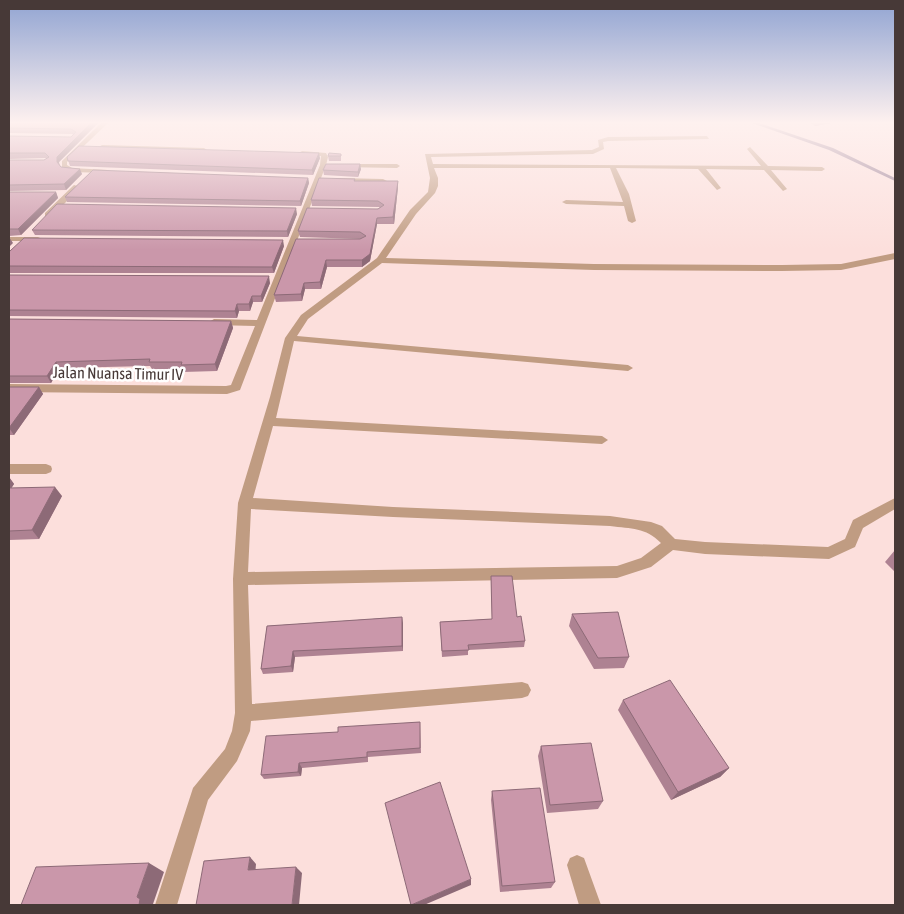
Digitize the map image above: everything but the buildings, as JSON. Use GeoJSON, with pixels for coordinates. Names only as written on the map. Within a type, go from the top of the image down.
{"type":"FeatureCollection","features":[{"type":"Feature","properties":{"kind":"street"},"geometry":{"type":"LineString","coordinates":[[64,165],[70,170],[87,177]]}},
{"type":"Feature","properties":{"kind":"street"},"geometry":{"type":"LineString","coordinates":[[763,165],[783,189]]}},
{"type":"Feature","properties":{"kind":"street"},"geometry":{"type":"LineString","coordinates":[[202,322],[260,322],[273,278],[292,241],[304,210],[311,179],[323,166],[397,166]]}},
{"type":"Feature","properties":{"kind":"street"},"geometry":{"type":"LineString","coordinates":[[166,905],[200,795],[231,755],[241,731],[244,713],[240,579],[245,503],[269,422],[290,338],[304,317],[380,260],[413,212],[432,194],[434,178],[431,166],[822,169]]}},
{"type":"Feature","properties":{"kind":"street"},"geometry":{"type":"LineString","coordinates":[[612,166],[625,194],[632,220]]}},
{"type":"Feature","properties":{"kind":"street"},"geometry":{"type":"LineString","coordinates":[[700,168],[717,188]]}},
{"type":"Feature","properties":{"kind":"street"},"geometry":{"type":"LineString","coordinates":[[44,219],[58,206],[66,194],[87,177],[112,172]]}},
{"type":"Feature","properties":{"kind":"street"},"geometry":{"type":"LineString","coordinates":[[311,179],[388,182]]}},
{"type":"Feature","properties":{"kind":"street"},"geometry":{"type":"LineString","coordinates":[[566,202],[628,204]]}},
{"type":"Feature","properties":{"kind":"street"},"geometry":{"type":"LineString","coordinates":[[58,206],[68,206]]}},
{"type":"Feature","properties":{"kind":"street"},"geometry":{"type":"LineString","coordinates":[[14,249],[31,232]]}},
{"type":"Feature","properties":{"kind":"street"},"geometry":{"type":"LineString","coordinates":[[9,239],[44,239]]}},
{"type":"Feature","properties":{"kind":"street"},"geometry":{"type":"LineString","coordinates":[[380,260],[594,267],[782,268],[841,267],[895,256]]}},
{"type":"Feature","properties":{"kind":"street","name":"Jalan Nuansa Timur IV"},"geometry":{"type":"LineString","coordinates":[[9,388],[227,390],[236,387],[239,382],[260,322]]}},
{"type":"Feature","properties":{"kind":"street"},"geometry":{"type":"LineString","coordinates":[[290,338],[628,368]]}},
{"type":"Feature","properties":{"kind":"street"},"geometry":{"type":"LineString","coordinates":[[269,422],[602,440]]}},
{"type":"Feature","properties":{"kind":"street"},"geometry":{"type":"LineString","coordinates":[[9,470],[46,469]]}},
{"type":"Feature","properties":{"kind":"street"},"geometry":{"type":"LineString","coordinates":[[245,503],[632,524],[657,530],[671,544],[705,548],[829,553],[850,543],[858,524],[895,503]]}},
{"type":"Feature","properties":{"kind":"street"},"geometry":{"type":"LineString","coordinates":[[240,579],[617,572],[646,563],[671,544]]}},
{"type":"Feature","properties":{"kind":"street"},"geometry":{"type":"LineString","coordinates":[[244,713],[522,690]]}},
{"type":"Feature","properties":{"kind":"street"},"geometry":{"type":"LineString","coordinates":[[577,865],[590,905]]}},
{"type":"Feature","properties":{"kind":"waterway"},"geometry":{"type":"LineString","coordinates":[[863,165],[895,180]]}}]}
